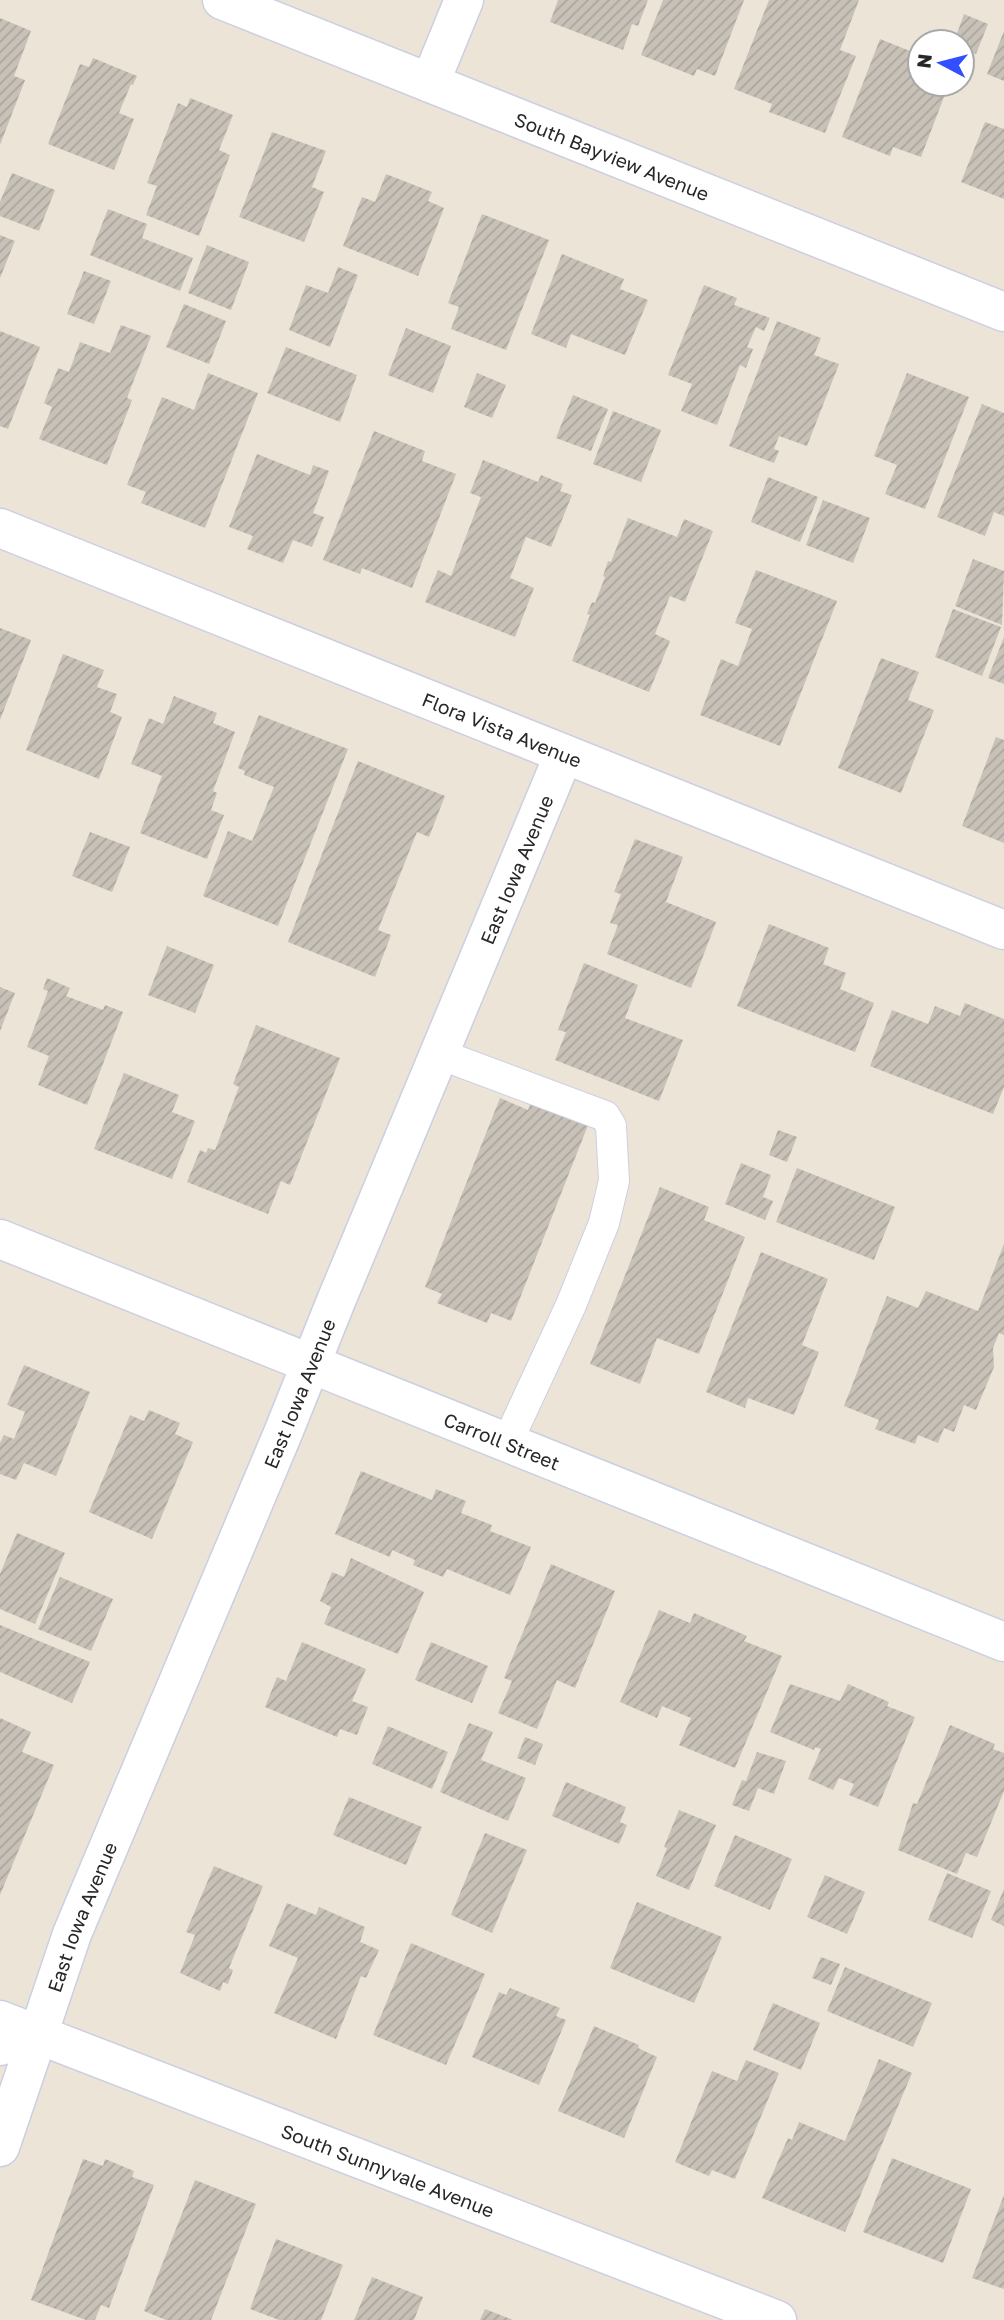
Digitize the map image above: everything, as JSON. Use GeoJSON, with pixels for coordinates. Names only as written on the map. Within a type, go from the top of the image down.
{"type":"FeatureCollection","features":[{"type":"Feature","properties":{"kind":"street","name":"South Bayview Avenue"},"geometry":{"type":"LineString","coordinates":[[222,0],[1004,312]]}},
{"type":"Feature","properties":{"kind":"street"},"geometry":{"type":"LineString","coordinates":[[430,83],[464,0]]}},
{"type":"Feature","properties":{"kind":"street","name":"Flora Vista Avenue"},"geometry":{"type":"LineString","coordinates":[[0,528],[1004,930]]}},
{"type":"Feature","properties":{"kind":"street","name":"East Iowa Avenue"},"geometry":{"type":"LineString","coordinates":[[0,2147],[72,1934],[564,754]]}},
{"type":"Feature","properties":{"kind":"street","name":"Carroll Street"},"geometry":{"type":"LineString","coordinates":[[0,1240],[1004,1642]]}},
{"type":"Feature","properties":{"kind":"street","name":"South Sunnyvale Avenue"},"geometry":{"type":"LineString","coordinates":[[0,2020],[777,2320]]}},
{"type":"Feature","properties":{"kind":"street"},"geometry":{"type":"LineString","coordinates":[[0,2046],[38,2035]]}},
{"type":"Feature","properties":{"kind":"lane"},"geometry":{"type":"LineString","coordinates":[[439,1054],[605,1116],[611,1126],[614,1181],[604,1223],[571,1305],[507,1443]]}},
{"type":"Feature","properties":{"kind":"building"},"geometry":{"type":"Polygon","coordinates":[[[558,0],[648,0],[638,26],[632,24],[623,50],[550,22],[558,0]]]}},
{"type":"Feature","properties":{"kind":"building"},"geometry":{"type":"Polygon","coordinates":[[[663,0],[744,0],[715,76],[697,69],[694,76],[641,55],[663,0]]]}},
{"type":"Feature","properties":{"kind":"building"},"geometry":{"type":"Polygon","coordinates":[[[769,0],[859,0],[840,50],[856,56],[825,133],[769,112],[772,104],[734,89],[769,0]]]}},
{"type":"Feature","properties":{"kind":"building"},"geometry":{"type":"Polygon","coordinates":[[[964,14],[988,24],[976,54],[976,28],[959,28],[964,14]]]}},
{"type":"Feature","properties":{"kind":"building"},"geometry":{"type":"Polygon","coordinates":[[[0,18],[31,31],[14,76],[25,80],[0,145],[0,18]]]}},
{"type":"Feature","properties":{"kind":"building"},"geometry":{"type":"Polygon","coordinates":[[[1004,31],[1004,81],[987,74],[1004,31]]]}},
{"type":"Feature","properties":{"kind":"building"},"geometry":{"type":"Polygon","coordinates":[[[880,39],[906,49],[906,98],[944,98],[921,157],[893,147],[890,156],[842,137],[880,39]]]}},
{"type":"Feature","properties":{"kind":"building"},"geometry":{"type":"Polygon","coordinates":[[[93,58],[137,76],[119,113],[134,119],[114,170],[48,144],[80,64],[89,67],[93,58]]]}},
{"type":"Feature","properties":{"kind":"building"},"geometry":{"type":"Polygon","coordinates":[[[190,98],[233,115],[219,150],[230,155],[199,236],[146,215],[157,186],[147,183],[178,103],[187,107],[190,98]]]}},
{"type":"Feature","properties":{"kind":"building"},"geometry":{"type":"Polygon","coordinates":[[[985,122],[1004,129],[1004,199],[961,182],[985,122]]]}},
{"type":"Feature","properties":{"kind":"building"},"geometry":{"type":"Polygon","coordinates":[[[272,132],[326,151],[312,187],[324,192],[304,242],[239,217],[272,132]]]}},
{"type":"Feature","properties":{"kind":"building"},"geometry":{"type":"Polygon","coordinates":[[[12,173],[55,190],[39,231],[0,216],[0,202],[12,173]]]}},
{"type":"Feature","properties":{"kind":"building"},"geometry":{"type":"Polygon","coordinates":[[[386,174],[432,192],[428,201],[444,208],[418,276],[343,246],[362,197],[375,202],[386,174]]]}},
{"type":"Feature","properties":{"kind":"building"},"geometry":{"type":"Polygon","coordinates":[[[108,209],[147,224],[142,238],[193,258],[180,291],[90,255],[108,209]]]}},
{"type":"Feature","properties":{"kind":"building"},"geometry":{"type":"Polygon","coordinates":[[[482,214],[549,240],[506,350],[451,329],[459,307],[448,303],[482,214]]]}},
{"type":"Feature","properties":{"kind":"building"},"geometry":{"type":"Polygon","coordinates":[[[0,235],[15,241],[0,278],[0,235]]]}},
{"type":"Feature","properties":{"kind":"building"},"geometry":{"type":"Polygon","coordinates":[[[207,245],[249,262],[231,310],[188,293],[207,245]]]}},
{"type":"Feature","properties":{"kind":"building"},"geometry":{"type":"Polygon","coordinates":[[[562,254],[624,279],[620,289],[648,300],[625,355],[571,334],[566,348],[531,334],[562,254]]]}},
{"type":"Feature","properties":{"kind":"building"},"geometry":{"type":"Polygon","coordinates":[[[338,267],[358,275],[330,347],[289,330],[306,285],[328,293],[338,267]]]}},
{"type":"Feature","properties":{"kind":"building"},"geometry":{"type":"Polygon","coordinates":[[[84,271],[111,281],[94,324],[67,314],[84,271]]]}},
{"type":"Feature","properties":{"kind":"building"},"geometry":{"type":"Polygon","coordinates":[[[704,285],[737,298],[734,305],[770,318],[764,331],[756,327],[747,347],[753,349],[746,368],[740,365],[717,425],[681,411],[692,384],[668,375],[704,285]]]}},
{"type":"Feature","properties":{"kind":"building"},"geometry":{"type":"Polygon","coordinates":[[[184,304],[226,321],[209,364],[166,347],[184,304]]]}},
{"type":"Feature","properties":{"kind":"building"},"geometry":{"type":"Polygon","coordinates":[[[777,321],[821,338],[814,355],[839,364],[807,446],[779,436],[774,449],[779,451],[774,463],[729,446],[777,321]]]}},
{"type":"Feature","properties":{"kind":"building"},"geometry":{"type":"Polygon","coordinates":[[[121,325],[151,336],[127,398],[132,400],[107,465],[39,439],[52,407],[44,403],[58,368],[69,372],[80,342],[110,353],[121,325]]]}},
{"type":"Feature","properties":{"kind":"building"},"geometry":{"type":"Polygon","coordinates":[[[406,328],[451,346],[433,393],[388,375],[406,328]]]}},
{"type":"Feature","properties":{"kind":"building"},"geometry":{"type":"Polygon","coordinates":[[[0,331],[40,347],[8,429],[0,426],[0,331]]]}},
{"type":"Feature","properties":{"kind":"building"},"geometry":{"type":"Polygon","coordinates":[[[286,347],[357,375],[340,422],[267,393],[286,347]]]}},
{"type":"Feature","properties":{"kind":"building"},"geometry":{"type":"Polygon","coordinates":[[[208,373],[258,393],[205,528],[141,503],[146,492],[127,485],[162,397],[194,410],[208,373]]]}},
{"type":"Feature","properties":{"kind":"building"},"geometry":{"type":"Polygon","coordinates":[[[477,373],[506,385],[492,418],[464,407],[477,373]]]}},
{"type":"Feature","properties":{"kind":"building"},"geometry":{"type":"Polygon","coordinates":[[[907,373],[969,397],[925,509],[885,494],[897,465],[874,456],[907,373]]]}},
{"type":"Feature","properties":{"kind":"building"},"geometry":{"type":"Polygon","coordinates":[[[573,395],[608,409],[591,451],[556,438],[573,395]]]}},
{"type":"Feature","properties":{"kind":"building"},"geometry":{"type":"Polygon","coordinates":[[[982,404],[1004,413],[1004,516],[994,512],[985,536],[937,517],[982,404]]]}},
{"type":"Feature","properties":{"kind":"building"},"geometry":{"type":"Polygon","coordinates":[[[613,411],[661,430],[641,482],[593,464],[613,411]]]}},
{"type":"Feature","properties":{"kind":"building"},"geometry":{"type":"Polygon","coordinates":[[[374,431],[425,451],[422,461],[456,474],[412,588],[362,568],[360,574],[323,560],[374,431]]]}},
{"type":"Feature","properties":{"kind":"building"},"geometry":{"type":"Polygon","coordinates":[[[257,454],[310,475],[313,465],[329,471],[313,513],[324,517],[312,547],[293,540],[283,563],[247,549],[253,536],[229,527],[257,454]]]}},
{"type":"Feature","properties":{"kind":"building"},"geometry":{"type":"Polygon","coordinates":[[[483,460],[538,482],[541,475],[563,484],[560,491],[572,495],[551,547],[526,537],[510,578],[534,588],[515,637],[425,602],[438,570],[451,576],[481,497],[470,493],[483,460]]]}},
{"type":"Feature","properties":{"kind":"building"},"geometry":{"type":"Polygon","coordinates":[[[768,477],[818,497],[800,542],[751,522],[768,477]]]}},
{"type":"Feature","properties":{"kind":"building"},"geometry":{"type":"Polygon","coordinates":[[[823,500],[870,518],[853,563],[806,545],[823,500]]]}},
{"type":"Feature","properties":{"kind":"building"},"geometry":{"type":"Polygon","coordinates":[[[628,518],[677,537],[684,519],[713,531],[685,602],[670,596],[655,634],[670,641],[649,692],[572,661],[590,615],[587,614],[592,602],[595,603],[608,561],[611,562],[628,518]]]}},
{"type":"Feature","properties":{"kind":"building"},"geometry":{"type":"Polygon","coordinates":[[[973,559],[1004,571],[1002,625],[955,606],[973,559]]]}},
{"type":"Feature","properties":{"kind":"building"},"geometry":{"type":"Polygon","coordinates":[[[756,570],[837,601],[780,746],[700,715],[721,659],[738,666],[752,629],[735,623],[756,570]]]}},
{"type":"Feature","properties":{"kind":"building"},"geometry":{"type":"Polygon","coordinates":[[[953,609],[1001,627],[982,676],[935,657],[953,609]]]}},
{"type":"Feature","properties":{"kind":"building"},"geometry":{"type":"Polygon","coordinates":[[[0,628],[31,640],[0,720],[0,628]]]}},
{"type":"Feature","properties":{"kind":"building"},"geometry":{"type":"Polygon","coordinates":[[[1004,637],[1004,684],[988,678],[1004,637]]]}},
{"type":"Feature","properties":{"kind":"building"},"geometry":{"type":"Polygon","coordinates":[[[63,654],[104,670],[97,687],[117,694],[110,712],[122,717],[99,779],[26,750],[63,654]]]}},
{"type":"Feature","properties":{"kind":"building"},"geometry":{"type":"Polygon","coordinates":[[[881,658],[919,672],[908,700],[934,710],[901,793],[838,768],[881,658]]]}},
{"type":"Feature","properties":{"kind":"building"},"geometry":{"type":"Polygon","coordinates":[[[174,696],[217,713],[213,723],[235,732],[213,791],[217,793],[211,810],[224,815],[207,859],[140,833],[162,776],[131,764],[149,718],[163,724],[174,696]]]}},
{"type":"Feature","properties":{"kind":"building"},"geometry":{"type":"Polygon","coordinates":[[[259,715],[348,749],[278,926],[203,896],[228,831],[252,841],[274,787],[244,775],[245,771],[238,768],[259,715]]]}},
{"type":"Feature","properties":{"kind":"building"},"geometry":{"type":"Polygon","coordinates":[[[996,737],[1004,740],[1004,843],[962,826],[996,737]]]}},
{"type":"Feature","properties":{"kind":"building"},"geometry":{"type":"Polygon","coordinates":[[[358,761],[445,796],[429,837],[417,832],[378,930],[391,935],[375,977],[288,942],[358,761]]]}},
{"type":"Feature","properties":{"kind":"building"},"geometry":{"type":"Polygon","coordinates":[[[90,832],[130,847],[112,892],[72,876],[90,832]]]}},
{"type":"Feature","properties":{"kind":"building"},"geometry":{"type":"Polygon","coordinates":[[[635,839],[683,857],[666,902],[716,922],[691,988],[607,954],[618,925],[610,923],[621,894],[614,892],[635,839]]]}},
{"type":"Feature","properties":{"kind":"building"},"geometry":{"type":"Polygon","coordinates":[[[769,924],[829,948],[823,964],[846,973],[840,989],[874,1003],[855,1052],[737,1006],[769,924]]]}},
{"type":"Feature","properties":{"kind":"building"},"geometry":{"type":"Polygon","coordinates":[[[167,946],[214,965],[195,1013],[148,995],[167,946]]]}},
{"type":"Feature","properties":{"kind":"building"},"geometry":{"type":"Polygon","coordinates":[[[584,963],[638,985],[625,1018],[683,1040],[659,1101],[555,1060],[566,1032],[558,1030],[584,963]]]}},
{"type":"Feature","properties":{"kind":"building"},"geometry":{"type":"Polygon","coordinates":[[[47,978],[70,988],[66,996],[103,1010],[105,1005],[123,1012],[87,1105],[38,1085],[49,1056],[27,1047],[48,991],[43,989],[47,978]]]}},
{"type":"Feature","properties":{"kind":"building"},"geometry":{"type":"Polygon","coordinates":[[[0,987],[15,993],[0,1031],[0,987]]]}},
{"type":"Feature","properties":{"kind":"building"},"geometry":{"type":"Polygon","coordinates":[[[965,1003],[1004,1019],[1004,1087],[993,1114],[870,1066],[892,1010],[928,1024],[935,1006],[960,1016],[965,1003]]]}},
{"type":"Feature","properties":{"kind":"building"},"geometry":{"type":"Polygon","coordinates":[[[256,1025],[340,1058],[290,1185],[281,1181],[268,1214],[187,1182],[200,1150],[206,1153],[208,1148],[215,1150],[239,1087],[233,1084],[256,1025]]]}},
{"type":"Feature","properties":{"kind":"building"},"geometry":{"type":"Polygon","coordinates":[[[124,1073],[179,1095],[172,1112],[195,1121],[172,1179],[94,1149],[124,1073]]]}},
{"type":"Feature","properties":{"kind":"building"},"geometry":{"type":"Polygon","coordinates":[[[533,1097],[590,1120],[511,1321],[491,1313],[487,1323],[437,1303],[442,1294],[425,1287],[500,1098],[528,1110],[533,1097]]]}},
{"type":"Feature","properties":{"kind":"building"},"geometry":{"type":"Polygon","coordinates":[[[778,1130],[797,1137],[787,1162],[769,1155],[778,1130]]]}},
{"type":"Feature","properties":{"kind":"building"},"geometry":{"type":"Polygon","coordinates":[[[741,1163],[771,1175],[763,1197],[773,1201],[765,1220],[725,1204],[741,1163]]]}},
{"type":"Feature","properties":{"kind":"building"},"geometry":{"type":"Polygon","coordinates":[[[797,1168],[895,1207],[874,1260],[776,1222],[797,1168]]]}},
{"type":"Feature","properties":{"kind":"building"},"geometry":{"type":"Polygon","coordinates":[[[660,1187],[709,1207],[704,1220],[745,1237],[699,1354],[657,1338],[640,1384],[590,1364],[660,1187]]]}},
{"type":"Feature","properties":{"kind":"building"},"geometry":{"type":"Polygon","coordinates":[[[1004,1244],[1004,1335],[999,1333],[993,1348],[994,1367],[976,1410],[964,1405],[954,1432],[944,1428],[938,1443],[918,1435],[915,1444],[875,1429],[879,1420],[844,1406],[887,1296],[918,1308],[926,1291],[978,1311],[1004,1244]]]}},
{"type":"Feature","properties":{"kind":"building"},"geometry":{"type":"Polygon","coordinates":[[[761,1252],[828,1279],[802,1345],[819,1352],[794,1415],[748,1398],[745,1408],[706,1392],[761,1252]]]}},
{"type":"Feature","properties":{"kind":"building"},"geometry":{"type":"Polygon","coordinates":[[[24,1365],[90,1392],[56,1476],[24,1463],[16,1480],[0,1474],[0,1443],[4,1435],[14,1439],[25,1412],[7,1405],[24,1365]]]}},
{"type":"Feature","properties":{"kind":"building"},"geometry":{"type":"Polygon","coordinates":[[[149,1410],[180,1423],[175,1434],[193,1442],[152,1539],[89,1512],[130,1415],[144,1421],[149,1410]]]}},
{"type":"Feature","properties":{"kind":"building"},"geometry":{"type":"Polygon","coordinates":[[[361,1471],[432,1500],[436,1489],[466,1501],[461,1513],[492,1525],[490,1531],[531,1547],[510,1595],[447,1569],[443,1577],[413,1565],[415,1560],[392,1550],[390,1557],[335,1534],[361,1471]]]}},
{"type":"Feature","properties":{"kind":"building"},"geometry":{"type":"Polygon","coordinates":[[[17,1533],[65,1553],[35,1624],[0,1609],[0,1574],[17,1533]]]}},
{"type":"Feature","properties":{"kind":"building"},"geometry":{"type":"Polygon","coordinates":[[[351,1558],[424,1592],[398,1654],[324,1624],[331,1607],[320,1601],[332,1572],[344,1577],[351,1558]]]}},
{"type":"Feature","properties":{"kind":"building"},"geometry":{"type":"Polygon","coordinates":[[[551,1564],[615,1591],[575,1688],[557,1680],[537,1729],[498,1713],[512,1681],[504,1678],[551,1564]]]}},
{"type":"Feature","properties":{"kind":"building"},"geometry":{"type":"Polygon","coordinates":[[[60,1577],[113,1599],[91,1651],[38,1629],[60,1577]]]}},
{"type":"Feature","properties":{"kind":"building"},"geometry":{"type":"Polygon","coordinates":[[[659,1610],[690,1623],[694,1613],[747,1636],[744,1641],[782,1656],[735,1768],[679,1745],[691,1718],[662,1706],[657,1718],[620,1702],[659,1610]]]}},
{"type":"Feature","properties":{"kind":"building"},"geometry":{"type":"Polygon","coordinates":[[[0,1625],[90,1662],[72,1703],[0,1672],[0,1625]]]}},
{"type":"Feature","properties":{"kind":"building"},"geometry":{"type":"Polygon","coordinates":[[[302,1642],[366,1669],[352,1701],[368,1707],[357,1735],[340,1729],[337,1737],[265,1707],[277,1677],[286,1681],[302,1642]]]}},
{"type":"Feature","properties":{"kind":"building"},"geometry":{"type":"Polygon","coordinates":[[[431,1642],[488,1666],[472,1703],[415,1680],[431,1642]]]}},
{"type":"Feature","properties":{"kind":"building"},"geometry":{"type":"Polygon","coordinates":[[[790,1684],[840,1701],[848,1684],[889,1702],[887,1706],[915,1717],[878,1807],[849,1795],[854,1784],[839,1778],[833,1790],[808,1779],[821,1749],[815,1747],[814,1750],[770,1732],[790,1684]]]}},
{"type":"Feature","properties":{"kind":"building"},"geometry":{"type":"Polygon","coordinates":[[[0,1718],[31,1732],[22,1752],[54,1765],[0,1895],[0,1718]]]}},
{"type":"Feature","properties":{"kind":"building"},"geometry":{"type":"Polygon","coordinates":[[[469,1723],[493,1732],[481,1760],[526,1778],[508,1821],[440,1792],[469,1723]]]}},
{"type":"Feature","properties":{"kind":"building"},"geometry":{"type":"Polygon","coordinates":[[[950,1725],[995,1744],[993,1749],[1004,1753],[1004,1791],[977,1857],[966,1853],[957,1874],[898,1850],[913,1803],[917,1804],[950,1725]]]}},
{"type":"Feature","properties":{"kind":"building"},"geometry":{"type":"Polygon","coordinates":[[[388,1726],[448,1752],[432,1789],[372,1764],[388,1726]]]}},
{"type":"Feature","properties":{"kind":"building"},"geometry":{"type":"Polygon","coordinates":[[[525,1737],[543,1744],[535,1765],[517,1758],[525,1737]]]}},
{"type":"Feature","properties":{"kind":"building"},"geometry":{"type":"Polygon","coordinates":[[[757,1752],[786,1761],[774,1794],[758,1788],[749,1811],[732,1805],[742,1780],[746,1781],[757,1752]]]}},
{"type":"Feature","properties":{"kind":"building"},"geometry":{"type":"Polygon","coordinates":[[[566,1782],[626,1807],[620,1822],[627,1825],[619,1844],[552,1816],[566,1782]]]}},
{"type":"Feature","properties":{"kind":"building"},"geometry":{"type":"Polygon","coordinates":[[[349,1797],[422,1827],[406,1865],[333,1835],[349,1797]]]}},
{"type":"Feature","properties":{"kind":"building"},"geometry":{"type":"Polygon","coordinates":[[[679,1810],[716,1825],[689,1890],[656,1876],[679,1810]]]}},
{"type":"Feature","properties":{"kind":"building"},"geometry":{"type":"Polygon","coordinates":[[[485,1833],[527,1850],[492,1933],[451,1915],[485,1833]]]}},
{"type":"Feature","properties":{"kind":"building"},"geometry":{"type":"Polygon","coordinates":[[[735,1835],[792,1859],[770,1910],[714,1886],[735,1835]]]}},
{"type":"Feature","properties":{"kind":"building"},"geometry":{"type":"Polygon","coordinates":[[[214,1866],[263,1886],[229,1968],[233,1970],[228,1984],[223,1982],[220,1991],[180,1973],[195,1935],[186,1932],[214,1866]]]}},
{"type":"Feature","properties":{"kind":"building"},"geometry":{"type":"Polygon","coordinates":[[[947,1873],[991,1891],[972,1938],[928,1920],[947,1873]]]}},
{"type":"Feature","properties":{"kind":"building"},"geometry":{"type":"Polygon","coordinates":[[[825,1875],[865,1892],[847,1934],[807,1917],[825,1875]]]}},
{"type":"Feature","properties":{"kind":"building"},"geometry":{"type":"Polygon","coordinates":[[[1004,1889],[1004,1926],[991,1920],[1004,1889]]]}},
{"type":"Feature","properties":{"kind":"building"},"geometry":{"type":"Polygon","coordinates":[[[637,1902],[722,1937],[694,2003],[610,1968],[637,1902]]]}},
{"type":"Feature","properties":{"kind":"building"},"geometry":{"type":"Polygon","coordinates":[[[287,1903],[316,1915],[319,1907],[365,1927],[360,1942],[379,1950],[366,1978],[361,1976],[336,2039],[274,2013],[298,1958],[269,1946],[287,1903]]]}},
{"type":"Feature","properties":{"kind":"building"},"geometry":{"type":"Polygon","coordinates":[[[411,1943],[485,1974],[446,2065],[373,2035],[411,1943]]]}},
{"type":"Feature","properties":{"kind":"building"},"geometry":{"type":"Polygon","coordinates":[[[821,1957],[840,1964],[831,1985],[812,1978],[821,1957]]]}},
{"type":"Feature","properties":{"kind":"building"},"geometry":{"type":"Polygon","coordinates":[[[845,1967],[932,2003],[913,2047],[827,2011],[845,1967]]]}},
{"type":"Feature","properties":{"kind":"building"},"geometry":{"type":"Polygon","coordinates":[[[510,1988],[560,2008],[556,2016],[566,2020],[539,2085],[472,2057],[499,1992],[506,1995],[510,1988]]]}},
{"type":"Feature","properties":{"kind":"building"},"geometry":{"type":"Polygon","coordinates":[[[773,2003],[820,2023],[801,2070],[753,2050],[773,2003]]]}},
{"type":"Feature","properties":{"kind":"building"},"geometry":{"type":"Polygon","coordinates":[[[594,2026],[639,2045],[638,2048],[657,2057],[624,2138],[558,2111],[594,2026]]]}},
{"type":"Feature","properties":{"kind":"building"},"geometry":{"type":"Polygon","coordinates":[[[879,2059],[912,2073],[845,2232],[762,2198],[788,2138],[792,2140],[799,2122],[845,2141],[879,2059]]]}},
{"type":"Feature","properties":{"kind":"building"},"geometry":{"type":"Polygon","coordinates":[[[746,2060],[779,2073],[735,2179],[712,2170],[709,2176],[675,2162],[712,2071],[737,2081],[746,2060]]]}},
{"type":"Feature","properties":{"kind":"building"},"geometry":{"type":"Polygon","coordinates":[[[892,2158],[971,2189],[943,2263],[863,2232],[892,2158]]]}},
{"type":"Feature","properties":{"kind":"building"},"geometry":{"type":"Polygon","coordinates":[[[83,2159],[103,2166],[105,2159],[134,2171],[132,2177],[154,2185],[109,2308],[101,2305],[95,2320],[86,2320],[31,2300],[83,2159]]]}},
{"type":"Feature","properties":{"kind":"building"},"geometry":{"type":"Polygon","coordinates":[[[195,2180],[256,2204],[211,2320],[166,2320],[144,2311],[195,2180]]]}},
{"type":"Feature","properties":{"kind":"building"},"geometry":{"type":"Polygon","coordinates":[[[1004,2195],[1004,2289],[972,2278],[1004,2195]]]}},
{"type":"Feature","properties":{"kind":"building"},"geometry":{"type":"Polygon","coordinates":[[[276,2239],[343,2265],[321,2320],[279,2320],[250,2309],[276,2239]]]}},
{"type":"Feature","properties":{"kind":"building"},"geometry":{"type":"Polygon","coordinates":[[[372,2277],[423,2297],[414,2320],[354,2320],[372,2277]]]}},
{"type":"Feature","properties":{"kind":"building"},"geometry":{"type":"Polygon","coordinates":[[[485,2309],[513,2320],[480,2320],[485,2309]]]}}]}
